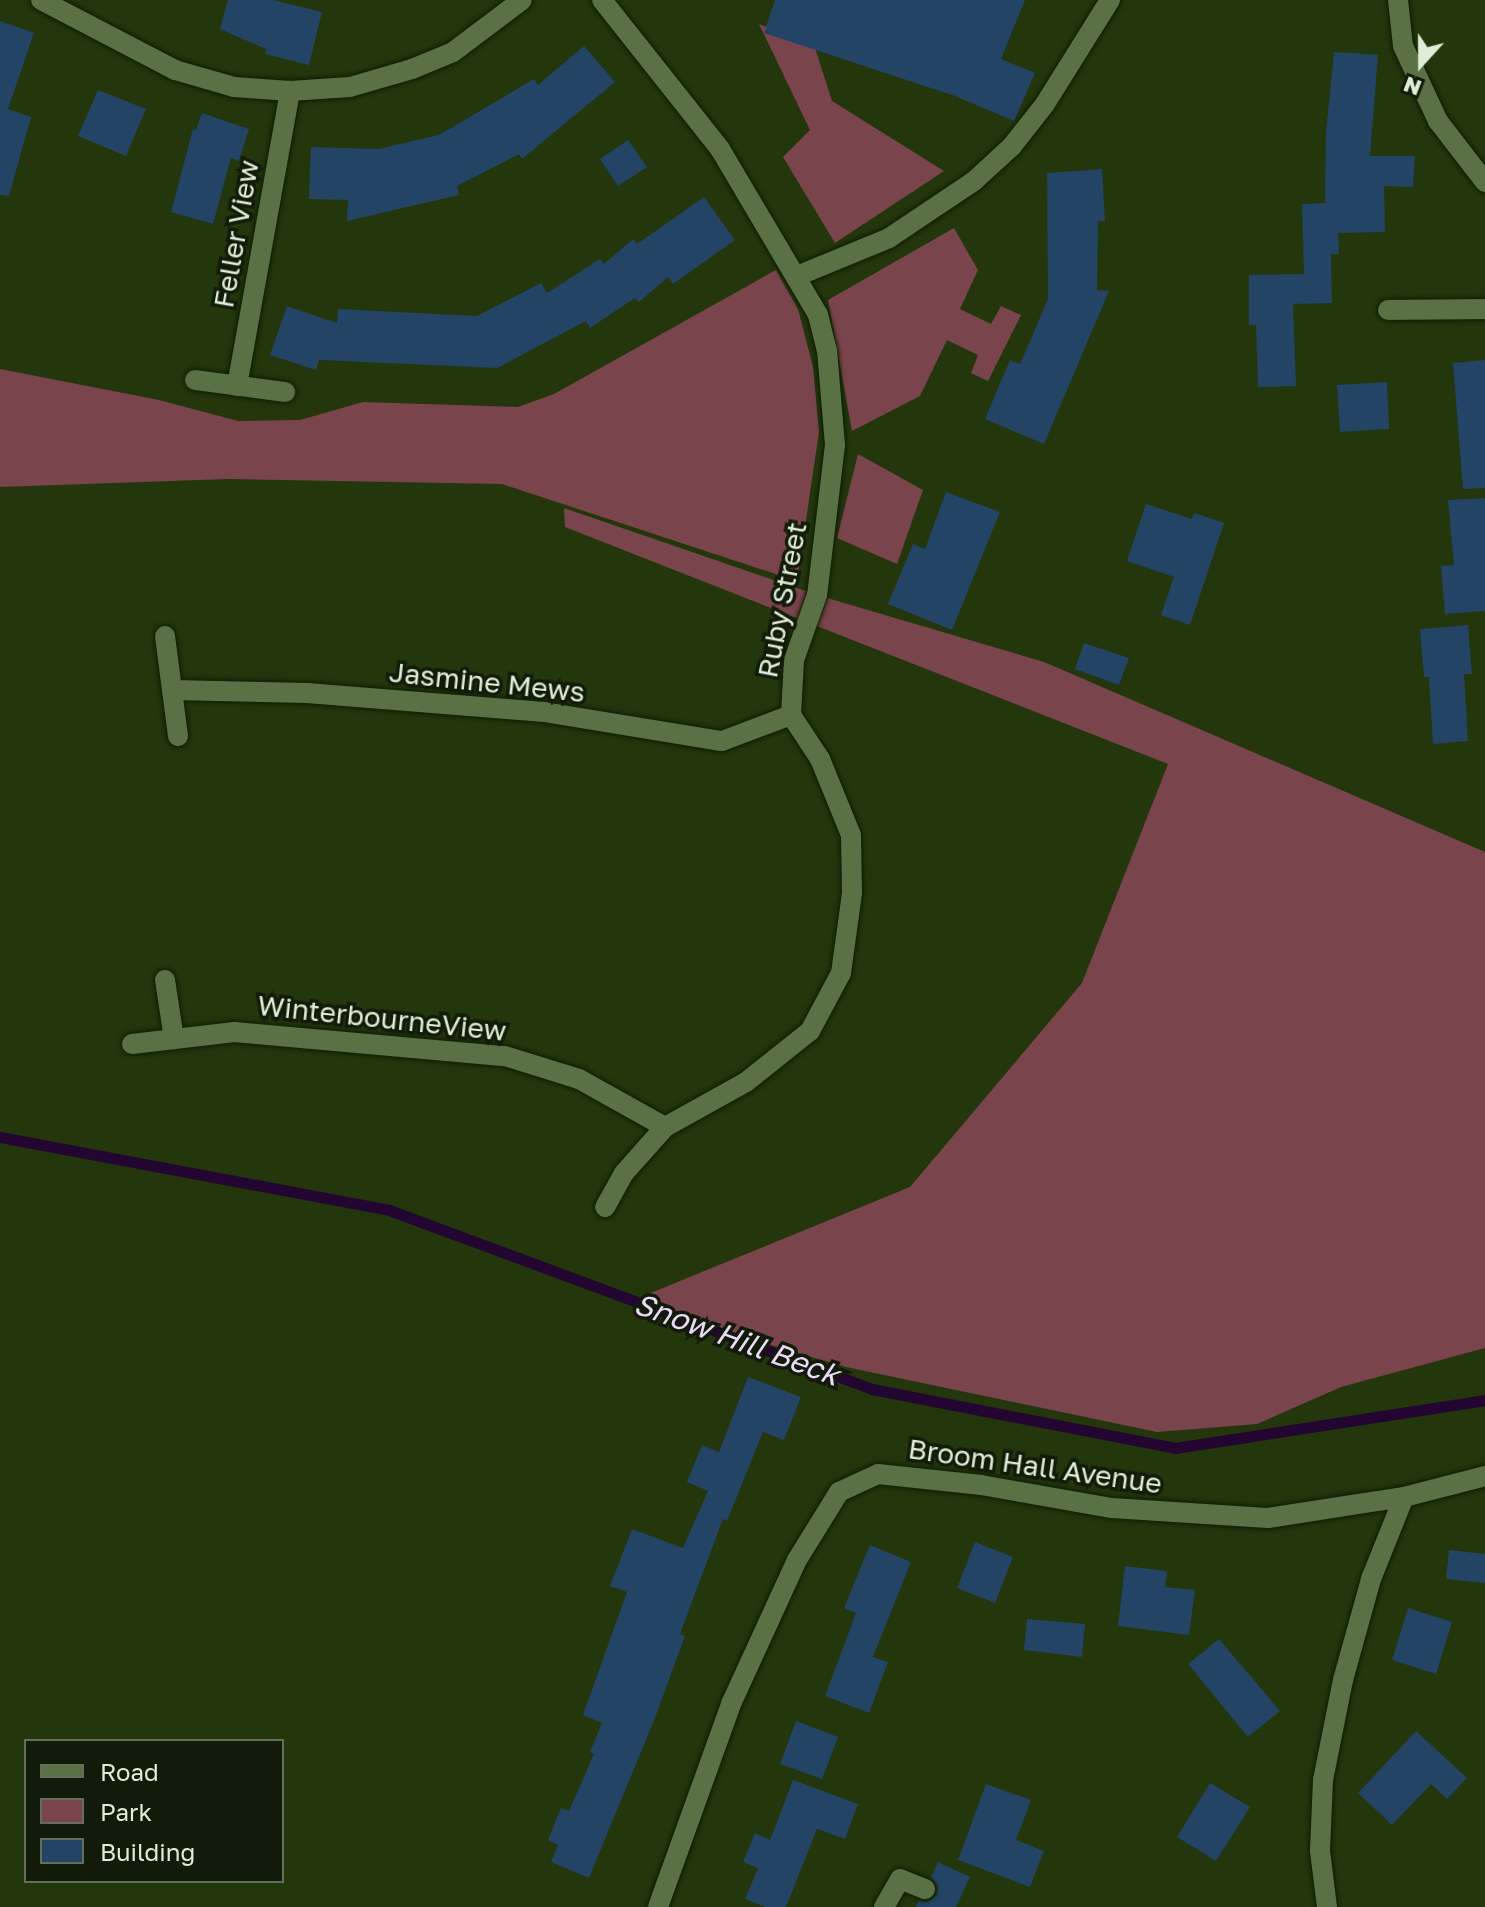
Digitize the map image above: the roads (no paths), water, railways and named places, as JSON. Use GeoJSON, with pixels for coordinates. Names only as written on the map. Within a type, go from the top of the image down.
{"type":"FeatureCollection","features":[{"type":"Feature","properties":{"kind":"street"},"geometry":{"type":"LineString","coordinates":[[41,0],[175,70],[234,87],[290,91],[350,87],[412,69],[453,52],[522,0]]}},
{"type":"Feature","properties":{"kind":"street","name":"Ruby Street"},"geometry":{"type":"LineString","coordinates":[[602,0],[720,149],[818,315],[827,350],[835,437],[817,595],[794,660],[791,715],[820,759],[851,835],[852,893],[841,973],[810,1031],[746,1082],[665,1127],[624,1173],[605,1207]]}},
{"type":"Feature","properties":{"kind":"street"},"geometry":{"type":"LineString","coordinates":[[797,276],[889,238],[974,181],[1012,146],[1045,104],[1110,0]]}},
{"type":"Feature","properties":{"kind":"street"},"geometry":{"type":"LineString","coordinates":[[1398,0],[1403,46],[1438,121],[1485,182]]}},
{"type":"Feature","properties":{"kind":"street","name":"Feller View"},"geometry":{"type":"LineString","coordinates":[[237,386],[290,91]]}},
{"type":"Feature","properties":{"kind":"street"},"geometry":{"type":"LineString","coordinates":[[1388,310],[1485,309]]}},
{"type":"Feature","properties":{"kind":"street"},"geometry":{"type":"LineString","coordinates":[[195,380],[285,392]]}},
{"type":"Feature","properties":{"kind":"street"},"geometry":{"type":"LineString","coordinates":[[165,636],[178,736]]}},
{"type":"Feature","properties":{"kind":"street","name":"Jasmine Mews"},"geometry":{"type":"LineString","coordinates":[[172,690],[307,693],[544,712],[722,741],[791,715]]}},
{"type":"Feature","properties":{"kind":"street"},"geometry":{"type":"LineString","coordinates":[[165,980],[174,1039]]}},
{"type":"Feature","properties":{"kind":"street","name":"WinterbourneView"},"geometry":{"type":"LineString","coordinates":[[132,1044],[234,1032],[505,1056],[579,1079],[665,1127]]}},
{"type":"Feature","properties":{"kind":"street","name":"Broom Hall Avenue"},"geometry":{"type":"LineString","coordinates":[[658,1907],[731,1704],[797,1560],[839,1492],[878,1474],[981,1485],[1112,1508],[1268,1518],[1404,1497],[1485,1476]]}},
{"type":"Feature","properties":{"kind":"street"},"geometry":{"type":"LineString","coordinates":[[1327,1907],[1320,1851],[1323,1780],[1343,1680],[1371,1579],[1404,1497]]}},
{"type":"Feature","properties":{"kind":"street"},"geometry":{"type":"LineString","coordinates":[[884,1907],[900,1879],[925,1889]]}},
{"type":"Feature","properties":{"kind":"waterway","name":"Snow Hill Beck"},"geometry":{"type":"LineString","coordinates":[[0,1137],[389,1210],[872,1389],[1175,1448],[1485,1400]]}}]}
